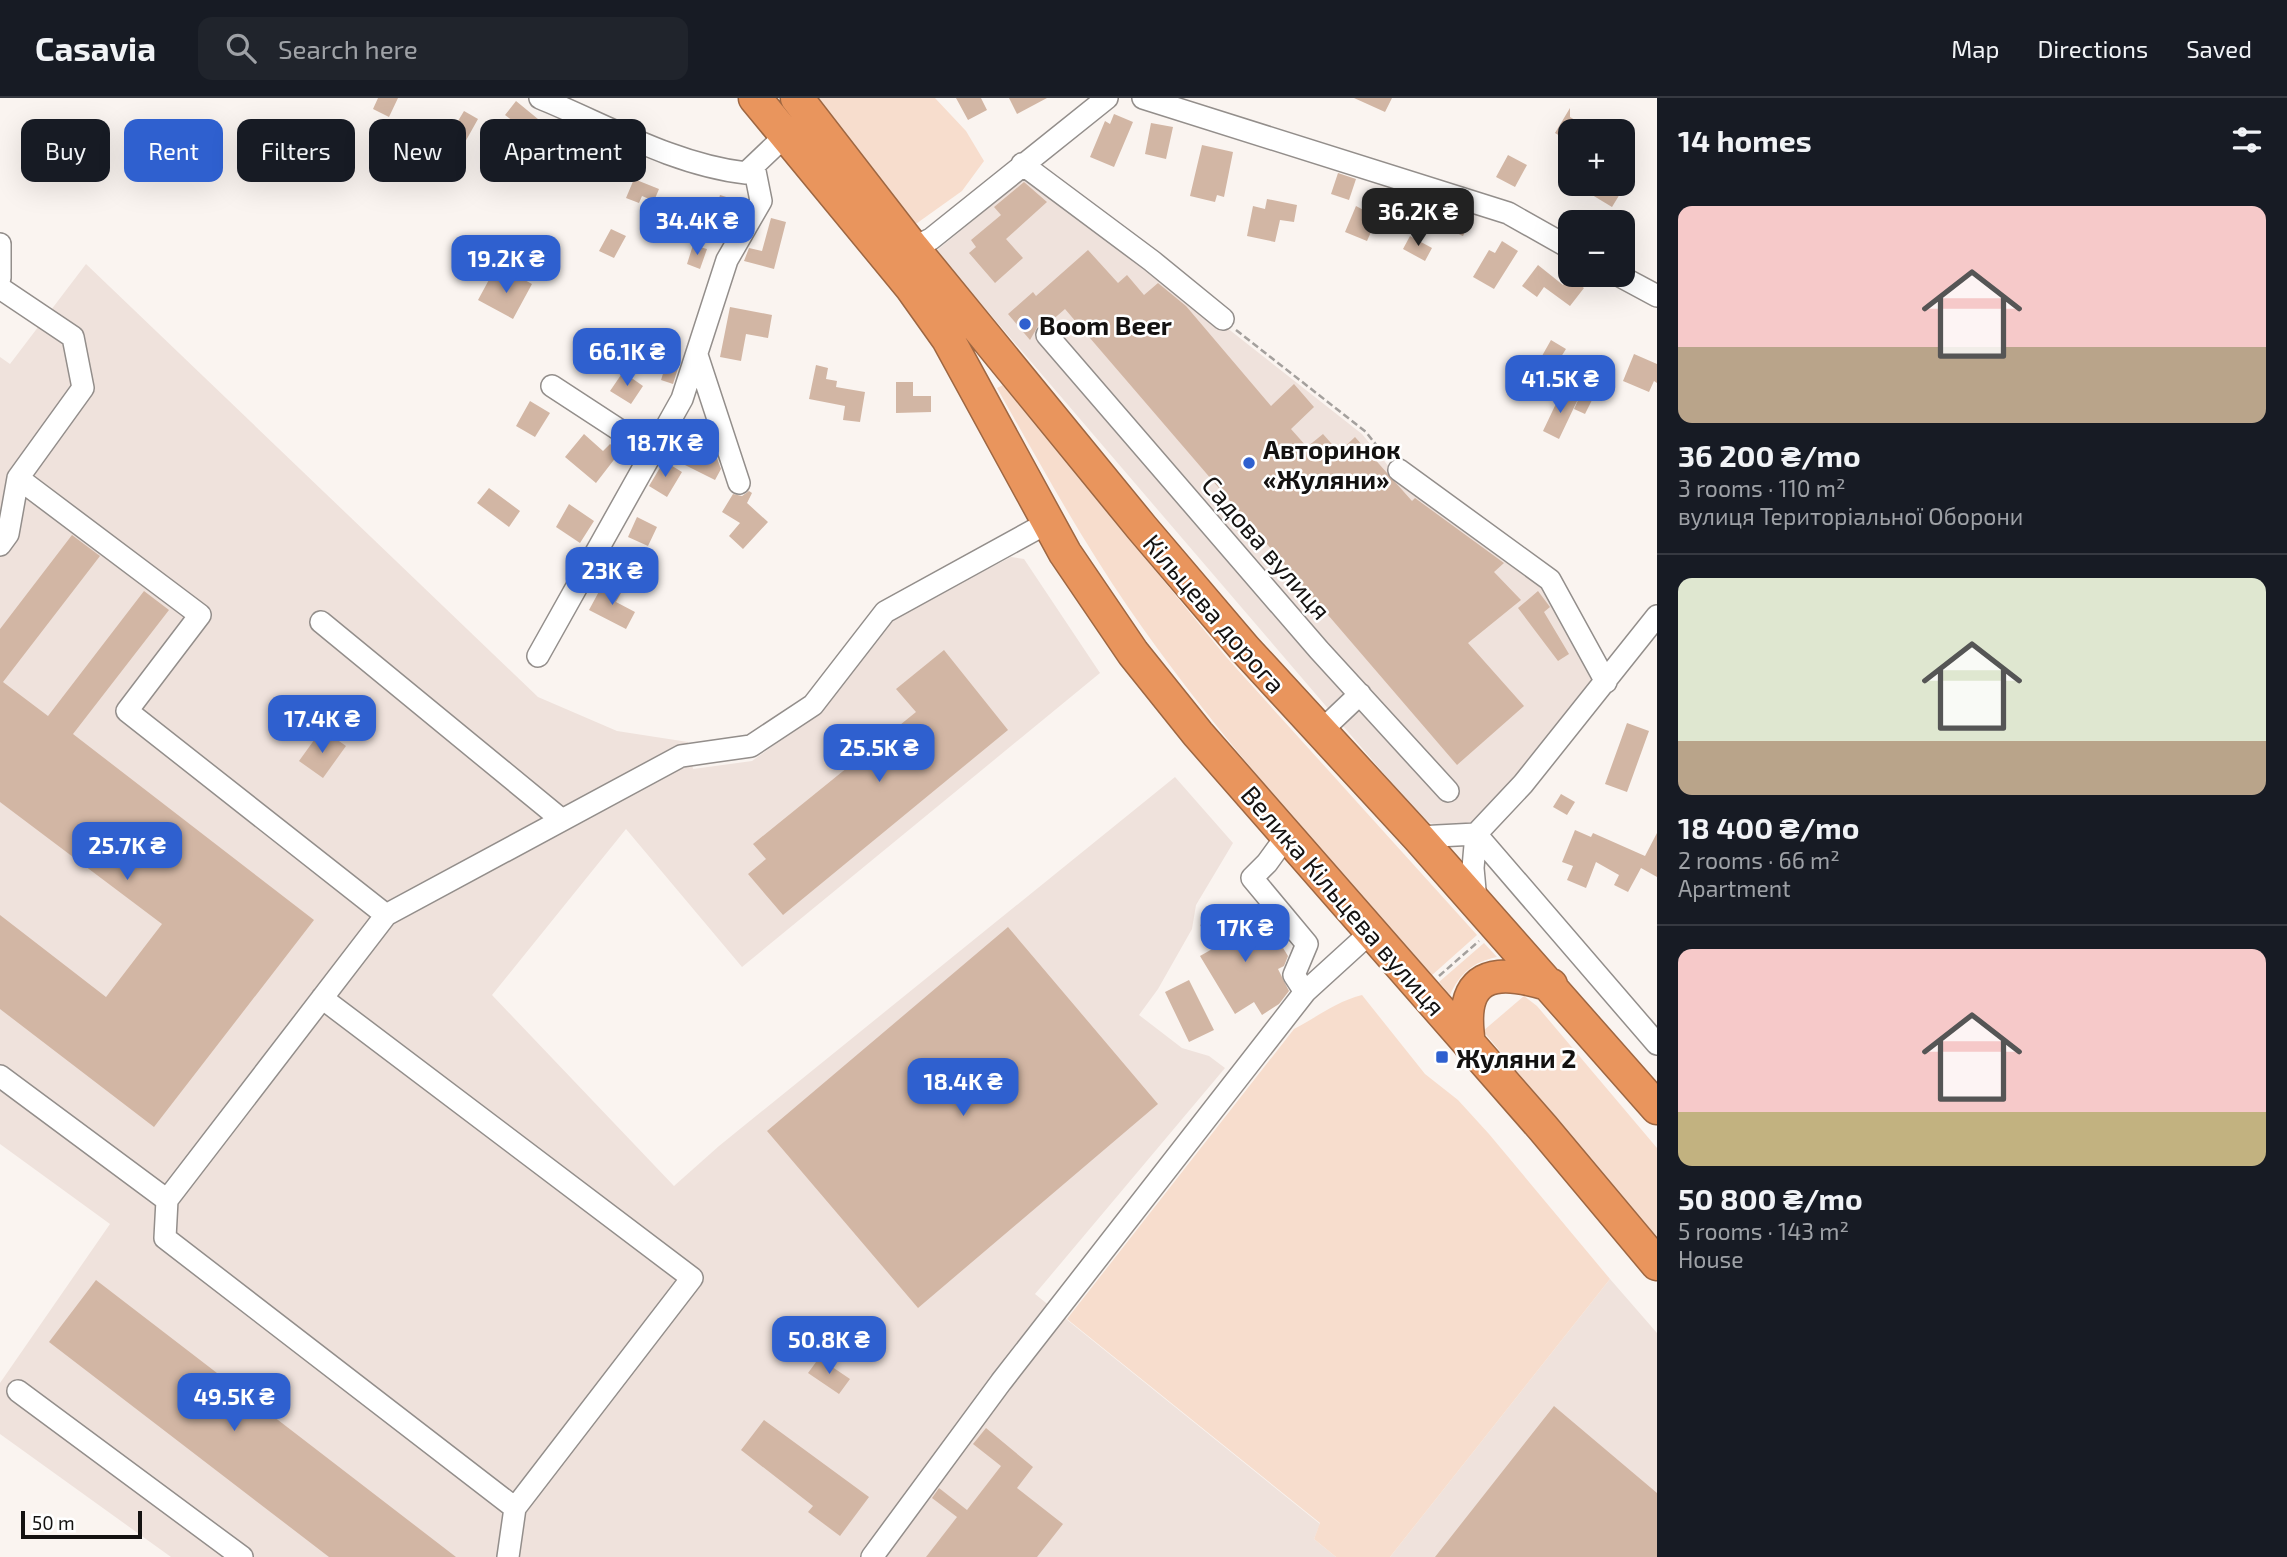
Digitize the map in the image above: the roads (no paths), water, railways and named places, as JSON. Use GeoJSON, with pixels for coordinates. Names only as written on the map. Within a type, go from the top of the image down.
{"type":"FeatureCollection","features":[{"type":"Feature","properties":{"kind":"highway"},"geometry":{"type":"LineString","coordinates":[[755,98],[911,287],[948,339],[1047,523]]}},
{"type":"Feature","properties":{"kind":"highway","name":"Кільцева дорога"},"geometry":{"type":"LineString","coordinates":[[797,98],[913,248],[1142,528],[1320,732],[1551,985],[1657,1108]]}},
{"type":"Feature","properties":{"kind":"highway","name":"Велика Кільцева вулиця"},"geometry":{"type":"LineString","coordinates":[[1047,523],[1079,577],[1133,653],[1198,734],[1372,931],[1657,1264]]}},
{"type":"Feature","properties":{"kind":"highway"},"geometry":{"type":"LineString","coordinates":[[1469,1044],[1466,1007],[1471,996],[1486,980],[1512,975],[1551,985]]}},
{"type":"Feature","properties":{"kind":"street"},"geometry":{"type":"LineString","coordinates":[[540,98],[692,162],[746,173],[765,151],[786,135]]}},
{"type":"Feature","properties":{"kind":"street"},"geometry":{"type":"LineString","coordinates":[[913,248],[931,239],[1107,98]]}},
{"type":"Feature","properties":{"kind":"street"},"geometry":{"type":"LineString","coordinates":[[1143,98],[1508,213],[1558,241]]}},
{"type":"Feature","properties":{"kind":"street"},"geometry":{"type":"LineString","coordinates":[[1022,164],[1152,261],[1223,319]]}},
{"type":"Feature","properties":{"kind":"street"},"geometry":{"type":"LineString","coordinates":[[538,656],[682,399],[727,260],[761,201],[754,166]]}},
{"type":"Feature","properties":{"kind":"street"},"geometry":{"type":"LineString","coordinates":[[0,278],[1,248]]}},
{"type":"Feature","properties":{"kind":"street"},"geometry":{"type":"LineString","coordinates":[[1635,284],[1657,296]]}},
{"type":"Feature","properties":{"kind":"street"},"geometry":{"type":"LineString","coordinates":[[0,288],[73,337],[83,388],[18,478],[8,534],[0,545]]}},
{"type":"Feature","properties":{"kind":"street","name":"Садова вулиця"},"geometry":{"type":"LineString","coordinates":[[1047,335],[1448,791]]}},
{"type":"Feature","properties":{"kind":"street"},"geometry":{"type":"LineString","coordinates":[[696,355],[739,483]]}},
{"type":"Feature","properties":{"kind":"street"},"geometry":{"type":"LineString","coordinates":[[552,386],[653,452]]}},
{"type":"Feature","properties":{"kind":"street"},"geometry":{"type":"LineString","coordinates":[[1399,470],[1550,580],[1606,682]]}},
{"type":"Feature","properties":{"kind":"street"},"geometry":{"type":"LineString","coordinates":[[18,478],[200,615],[127,711],[386,915]]}},
{"type":"Feature","properties":{"kind":"street"},"geometry":{"type":"LineString","coordinates":[[515,1508],[165,1238],[167,1200],[386,915],[681,756],[751,746],[813,705],[858,643],[885,612],[1047,523]]}},
{"type":"Feature","properties":{"kind":"street"},"geometry":{"type":"LineString","coordinates":[[321,622],[562,820]]}},
{"type":"Feature","properties":{"kind":"street"},"geometry":{"type":"LineString","coordinates":[[1476,901],[1473,869],[1476,834],[1523,784],[1654,627]]}},
{"type":"Feature","properties":{"kind":"street"},"geometry":{"type":"LineString","coordinates":[[1320,732],[1360,694]]}},
{"type":"Feature","properties":{"kind":"street"},"geometry":{"type":"LineString","coordinates":[[1287,834],[1267,863],[1252,878],[1307,944],[1294,975],[1305,992]]}},
{"type":"Feature","properties":{"kind":"street"},"geometry":{"type":"LineString","coordinates":[[1418,837],[1476,834]]}},
{"type":"Feature","properties":{"kind":"street"},"geometry":{"type":"LineString","coordinates":[[1476,834],[1657,1044]]}},
{"type":"Feature","properties":{"kind":"street"},"geometry":{"type":"LineString","coordinates":[[872,1557],[1001,1382],[1305,992],[1372,931]]}},
{"type":"Feature","properties":{"kind":"street"},"geometry":{"type":"LineString","coordinates":[[322,998],[692,1278],[515,1508],[508,1557]]}},
{"type":"Feature","properties":{"kind":"street"},"geometry":{"type":"LineString","coordinates":[[0,1076],[167,1200]]}},
{"type":"Feature","properties":{"kind":"street"},"geometry":{"type":"LineString","coordinates":[[18,1391],[242,1557]]}},
{"type":"Feature","properties":{"kind":"place","name":"Boom Beer"},"geometry":{"type":"Point","coordinates":[1025,324]}},
{"type":"Feature","properties":{"kind":"place","name":"Авторинок «Жуляни»"},"geometry":{"type":"Point","coordinates":[1249,463]}},
{"type":"Feature","properties":{"kind":"place","name":"Жуляни 2"},"geometry":{"type":"Point","coordinates":[1442,1057]}}]}
